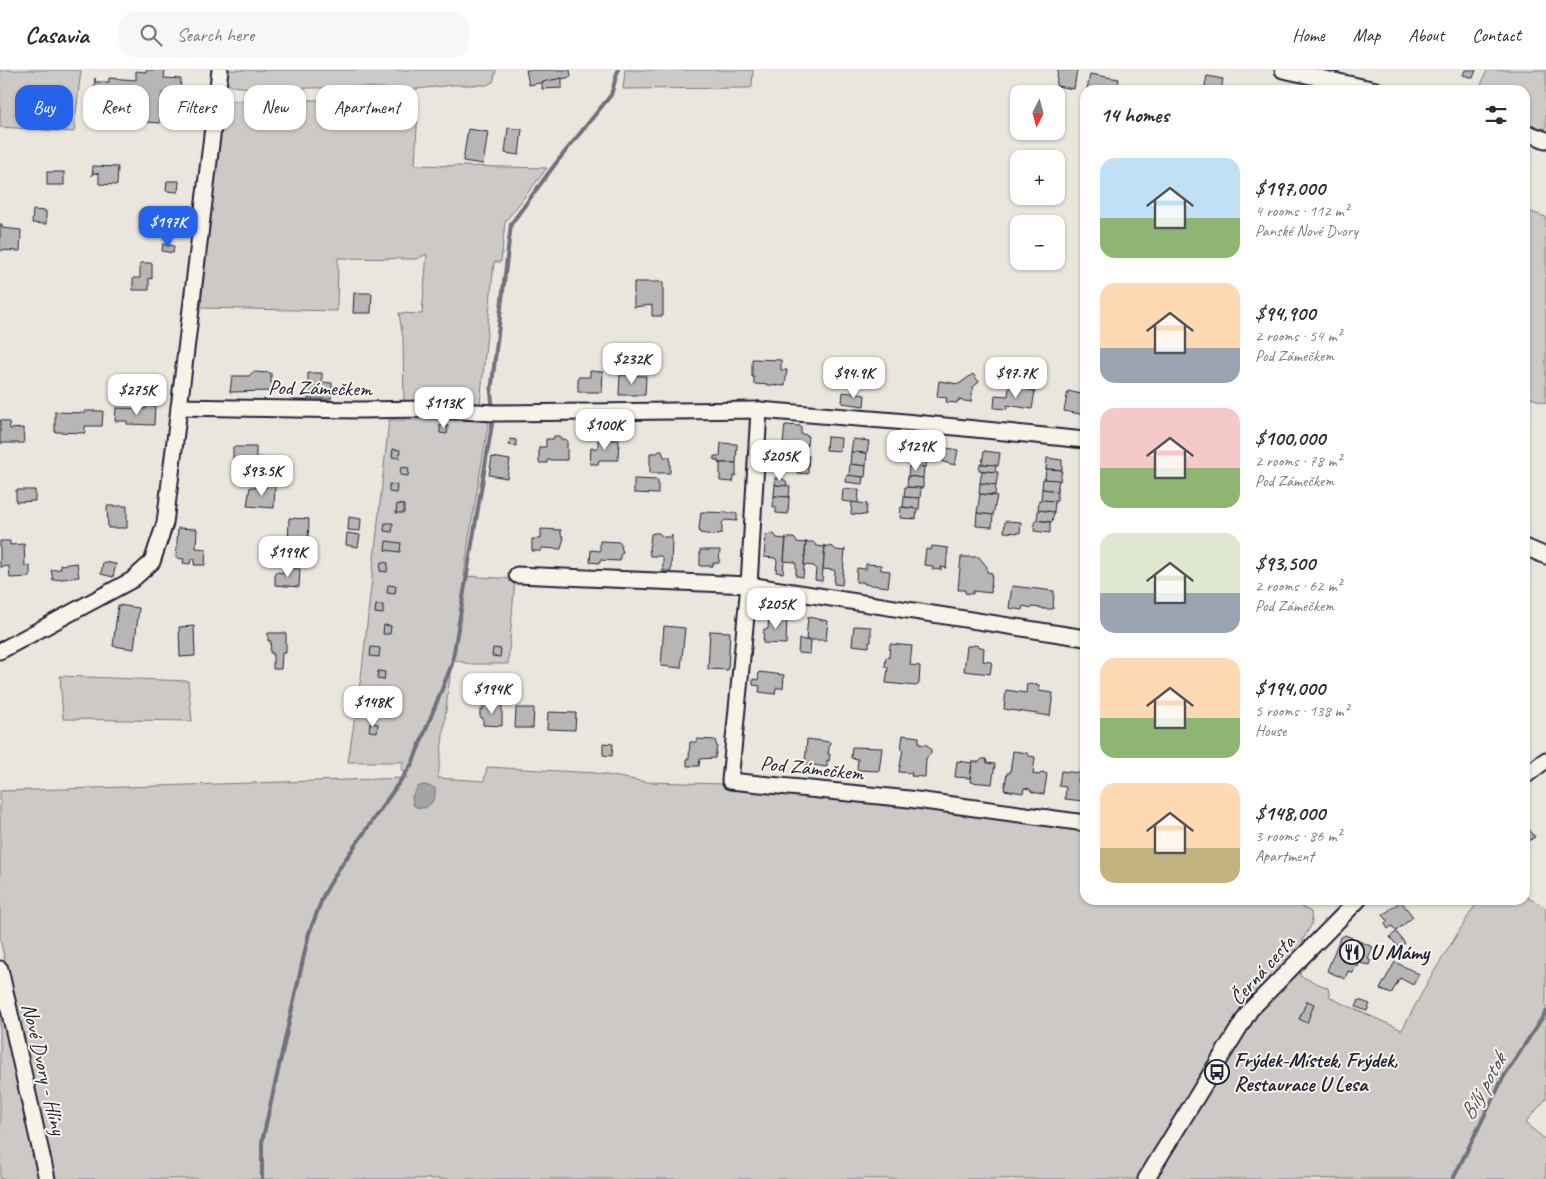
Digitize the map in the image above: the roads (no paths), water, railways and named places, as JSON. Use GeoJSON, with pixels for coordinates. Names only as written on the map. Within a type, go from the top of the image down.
{"type":"FeatureCollection","features":[{"type":"Feature","properties":{"kind":"street"},"geometry":{"type":"LineString","coordinates":[[0,651],[132,580],[152,562],[165,523],[220,70]]}},
{"type":"Feature","properties":{"kind":"street"},"geometry":{"type":"LineString","coordinates":[[1283,70],[1353,85]]}},
{"type":"Feature","properties":{"kind":"street"},"geometry":{"type":"LineString","coordinates":[[1530,134],[1546,140]]}},
{"type":"Feature","properties":{"kind":"street","name":"Pod Zámečkem"},"geometry":{"type":"LineString","coordinates":[[179,407],[359,410],[426,409],[493,413],[759,410],[1080,440]]}},
{"type":"Feature","properties":{"kind":"street","name":"Pod Zámečkem"},"geometry":{"type":"LineString","coordinates":[[759,410],[749,584],[730,781],[909,799],[1080,821]]}},
{"type":"Feature","properties":{"kind":"street"},"geometry":{"type":"LineString","coordinates":[[1530,549],[1546,556]]}},
{"type":"Feature","properties":{"kind":"street"},"geometry":{"type":"LineString","coordinates":[[517,575],[749,584],[1080,637]]}},
{"type":"Feature","properties":{"kind":"street"},"geometry":{"type":"LineString","coordinates":[[1530,772],[1546,760]]}},
{"type":"Feature","properties":{"kind":"street","name":"Černá cesta"},"geometry":{"type":"LineString","coordinates":[[1146,1179],[1250,1010],[1351,905]]}},
{"type":"Feature","properties":{"kind":"street","name":"Nové Dvory - Hlíny"},"geometry":{"type":"LineString","coordinates":[[0,969],[47,1179]]}},
{"type":"Feature","properties":{"kind":"waterway"},"geometry":{"type":"LineString","coordinates":[[493,411],[491,392],[511,224],[556,163],[611,95],[618,70]]}},
{"type":"Feature","properties":{"kind":"waterway"},"geometry":{"type":"LineString","coordinates":[[262,1179],[262,1142],[309,933],[324,894],[338,870],[412,764],[452,664],[493,418]]}},
{"type":"Feature","properties":{"kind":"waterway","name":"Bílý potok"},"geometry":{"type":"LineString","coordinates":[[1453,1179],[1503,1078],[1546,1012]]}},
{"type":"Feature","properties":{"kind":"place","name":"U Mámy"},"geometry":{"type":"Point","coordinates":[1352,952]}},
{"type":"Feature","properties":{"kind":"place","name":"Frýdek-Místek, Frýdek, Restaurace U Lesa"},"geometry":{"type":"Point","coordinates":[1217,1072]}}]}
